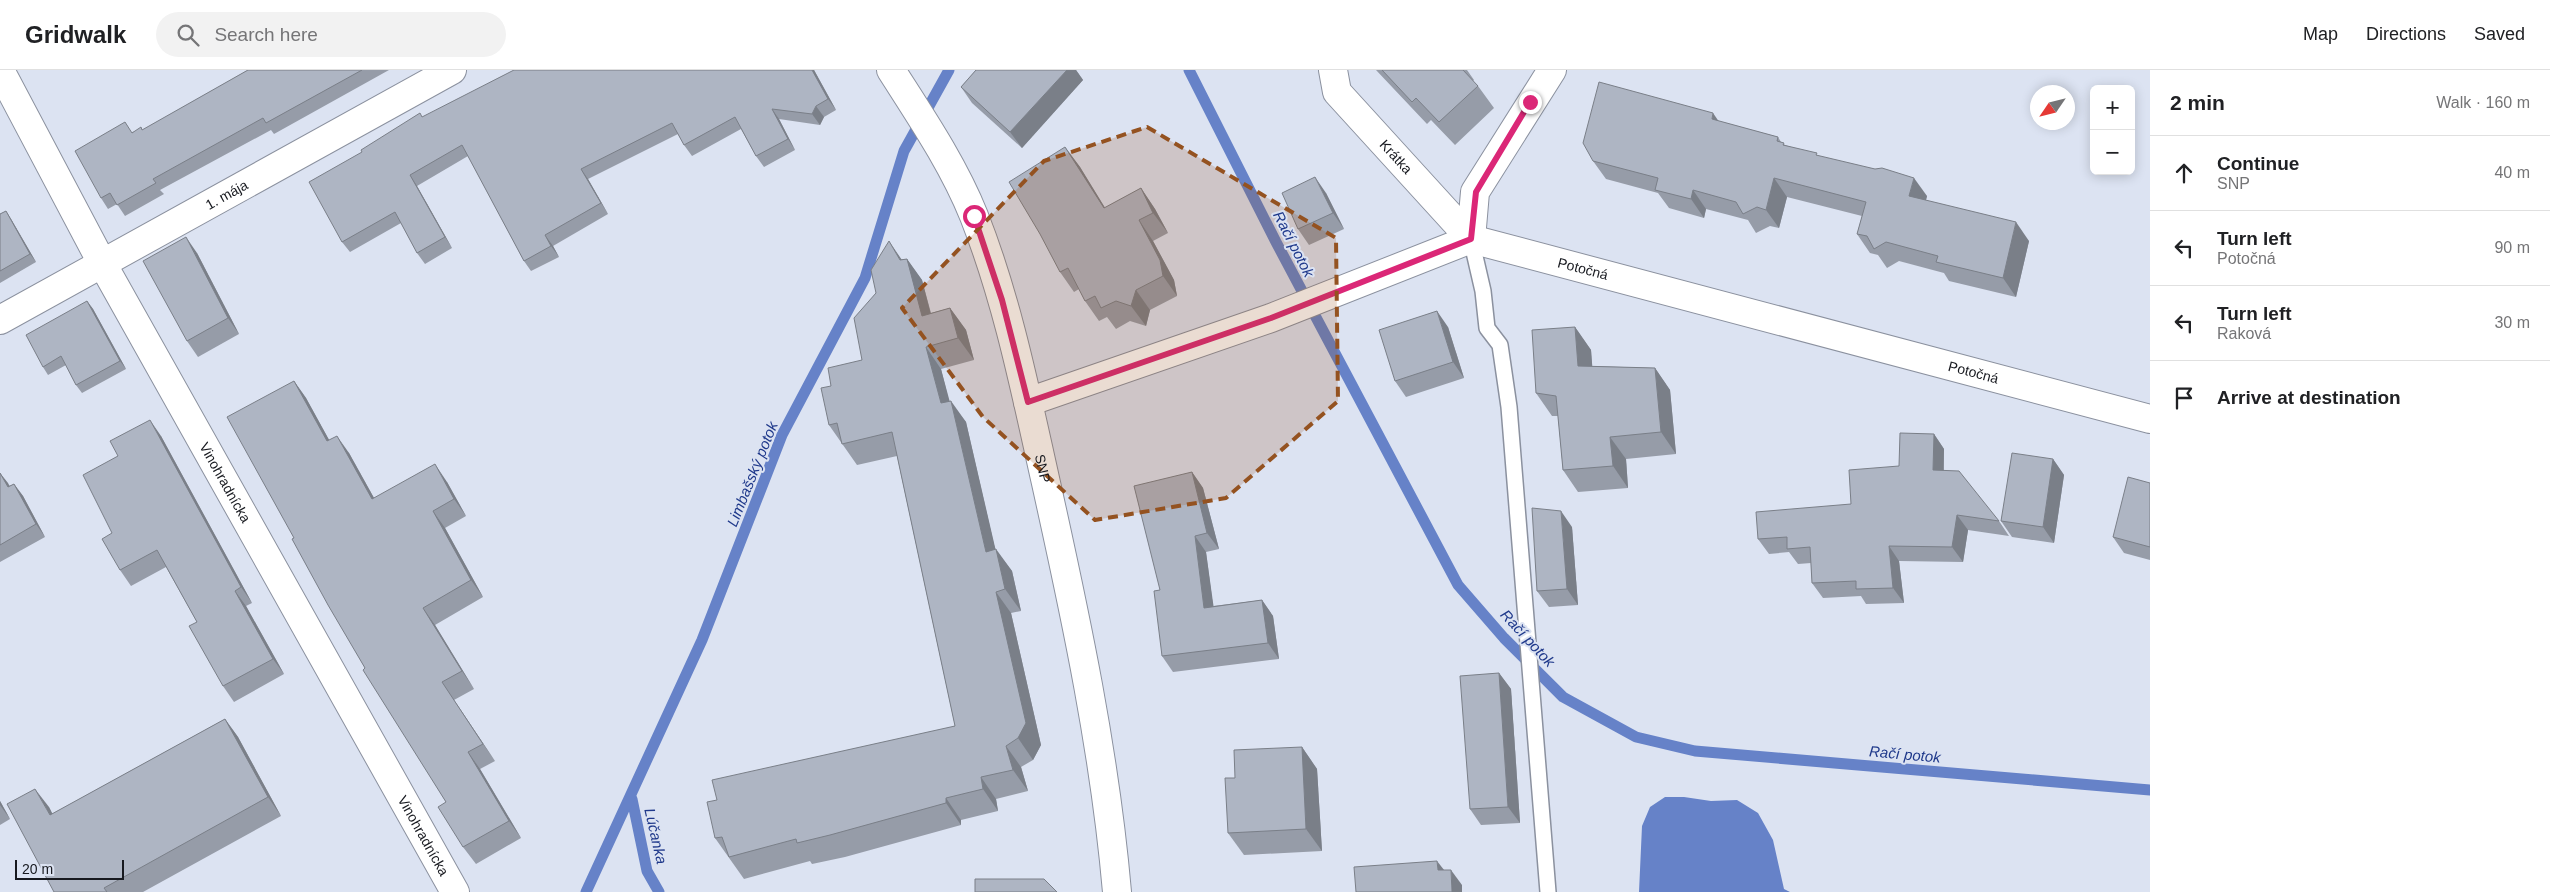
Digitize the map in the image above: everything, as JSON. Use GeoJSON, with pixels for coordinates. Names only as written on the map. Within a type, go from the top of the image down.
{"type":"FeatureCollection","features":[{"type":"Feature","properties":{"kind":"street","name":"Vinohradnícka"},"geometry":{"type":"LineString","coordinates":[[0,70],[102,263],[455,892]]}},
{"type":"Feature","properties":{"kind":"street","name":"1. mája"},"geometry":{"type":"LineString","coordinates":[[0,320],[452,70]]}},
{"type":"Feature","properties":{"kind":"street","name":"SNP"},"geometry":{"type":"LineString","coordinates":[[891,70],[941,147],[974,216],[1002,300],[1028,402],[1086,677],[1110,816],[1117,892]]}},
{"type":"Feature","properties":{"kind":"street","name":"Krátka"},"geometry":{"type":"LineString","coordinates":[[1333,70],[1337,92],[1471,239]]}},
{"type":"Feature","properties":{"kind":"street"},"geometry":{"type":"LineString","coordinates":[[1028,402],[1271,318],[1471,239],[1476,192],[1552,70]]}},
{"type":"Feature","properties":{"kind":"street","name":"Potočná"},"geometry":{"type":"LineString","coordinates":[[1471,239],[2150,419]]}},
{"type":"Feature","properties":{"kind":"lane"},"geometry":{"type":"LineString","coordinates":[[1471,239],[1483,291],[1486,328],[1500,345],[1506,390],[1548,892]]}},
{"type":"Feature","properties":{"kind":"highlighted area"},"geometry":{"type":"Polygon","coordinates":[[[1147,127],[1336,238],[1338,401],[1226,498],[1095,520],[983,417],[902,308],[1044,161],[1147,127]]]}},
{"type":"Feature","properties":{"kind":"water"},"geometry":{"type":"Polygon","coordinates":[[[1665,797],[1684,797],[1711,801],[1737,800],[1758,813],[1773,840],[1784,889],[1790,892],[1639,892],[1642,826],[1650,807],[1665,797]]]}},
{"type":"Feature","properties":{"kind":"building"},"geometry":{"type":"Polygon","coordinates":[[[248,70],[362,70],[266,123],[263,118],[153,179],[156,183],[117,205],[110,193],[101,198],[75,151],[125,122],[132,133],[141,127],[142,130],[248,70]]]}},
{"type":"Feature","properties":{"kind":"building"},"geometry":{"type":"Polygon","coordinates":[[[514,70],[812,70],[828,99],[816,106],[812,114],[772,109],[788,139],[756,156],[735,117],[684,145],[672,123],[581,169],[601,203],[545,235],[551,246],[524,261],[462,145],[410,175],[445,237],[417,253],[395,212],[342,242],[309,182],[362,152],[361,150],[420,113],[422,117],[514,70]]]}},
{"type":"Feature","properties":{"kind":"building"},"geometry":{"type":"Polygon","coordinates":[[[976,70],[1067,70],[1010,132],[961,87],[976,70]]]}},
{"type":"Feature","properties":{"kind":"building"},"geometry":{"type":"Polygon","coordinates":[[[1382,70],[1463,70],[1478,86],[1439,122],[1416,98],[1412,102],[1382,70]]]}},
{"type":"Feature","properties":{"kind":"building"},"geometry":{"type":"Polygon","coordinates":[[[1599,82],[1713,113],[1712,119],[1778,137],[1777,141],[1784,143],[1783,145],[1875,169],[1882,168],[1914,178],[1909,196],[2016,222],[2003,278],[1936,262],[1938,256],[1886,242],[1874,249],[1867,236],[1857,234],[1866,202],[1774,178],[1766,210],[1757,207],[1743,214],[1736,202],[1693,190],[1691,199],[1655,190],[1658,178],[1593,161],[1583,143],[1599,82]]]}},
{"type":"Feature","properties":{"kind":"building"},"geometry":{"type":"Polygon","coordinates":[[[1065,147],[1104,208],[1141,188],[1153,213],[1139,220],[1160,260],[1163,276],[1136,290],[1131,306],[1116,301],[1101,308],[1095,296],[1085,301],[1068,268],[1060,272],[1009,182],[1065,147]]]}},
{"type":"Feature","properties":{"kind":"building"},"geometry":{"type":"Polygon","coordinates":[[[1315,177],[1333,213],[1298,229],[1282,193],[1315,177]]]}},
{"type":"Feature","properties":{"kind":"building"},"geometry":{"type":"Polygon","coordinates":[[[6,211],[30,254],[0,271],[0,214],[6,211]]]}},
{"type":"Feature","properties":{"kind":"building"},"geometry":{"type":"Polygon","coordinates":[[[186,237],[228,318],[187,341],[143,261],[186,237]]]}},
{"type":"Feature","properties":{"kind":"building"},"geometry":{"type":"Polygon","coordinates":[[[889,241],[900,260],[907,259],[922,316],[950,308],[958,338],[926,347],[941,403],[951,401],[986,552],[996,549],[1005,589],[996,592],[1026,723],[1018,738],[1006,746],[1013,770],[981,777],[983,789],[946,798],[946,803],[830,835],[797,843],[796,839],[729,857],[722,837],[715,838],[707,802],[717,800],[712,780],[955,726],[892,432],[842,444],[837,423],[829,425],[821,388],[831,386],[828,368],[862,360],[854,318],[876,293],[871,270],[889,241]]]}},
{"type":"Feature","properties":{"kind":"building"},"geometry":{"type":"Polygon","coordinates":[[[87,301],[120,361],[76,385],[61,356],[43,367],[26,335],[87,301]]]}},
{"type":"Feature","properties":{"kind":"building"},"geometry":{"type":"Polygon","coordinates":[[[1437,311],[1453,362],[1395,381],[1379,330],[1437,311]]]}},
{"type":"Feature","properties":{"kind":"building"},"geometry":{"type":"Polygon","coordinates":[[[1575,327],[1578,366],[1655,368],[1661,432],[1610,437],[1613,466],[1563,470],[1556,396],[1536,393],[1532,330],[1575,327]]]}},
{"type":"Feature","properties":{"kind":"building"},"geometry":{"type":"Polygon","coordinates":[[[294,381],[327,441],[337,436],[372,499],[435,464],[454,499],[433,511],[471,580],[423,608],[462,671],[442,682],[483,744],[468,752],[509,821],[463,847],[438,807],[446,802],[363,670],[365,668],[328,605],[292,539],[294,538],[227,417],[294,381]]]}},
{"type":"Feature","properties":{"kind":"building"},"geometry":{"type":"Polygon","coordinates":[[[150,420],[241,587],[235,591],[273,659],[223,686],[189,626],[197,622],[157,550],[120,570],[102,539],[112,533],[83,475],[118,456],[110,441],[150,420]]]}},
{"type":"Feature","properties":{"kind":"building"},"geometry":{"type":"Polygon","coordinates":[[[1900,433],[1934,434],[1933,470],[1959,471],[1999,521],[1957,515],[1952,547],[1889,546],[1893,588],[1856,589],[1856,581],[1812,583],[1810,547],[1787,549],[1787,537],[1758,539],[1756,512],[1851,504],[1849,470],[1899,466],[1900,433]]]}},
{"type":"Feature","properties":{"kind":"building"},"geometry":{"type":"Polygon","coordinates":[[[2012,453],[2053,459],[2043,527],[2001,521],[2012,453]]]}},
{"type":"Feature","properties":{"kind":"building"},"geometry":{"type":"Polygon","coordinates":[[[1192,472],[1207,533],[1195,536],[1204,608],[1262,600],[1268,643],[1162,656],[1154,591],[1160,590],[1134,486],[1192,472]]]}},
{"type":"Feature","properties":{"kind":"building"},"geometry":{"type":"Polygon","coordinates":[[[0,473],[8,487],[14,484],[36,524],[0,545],[0,473]]]}},
{"type":"Feature","properties":{"kind":"building"},"geometry":{"type":"Polygon","coordinates":[[[2128,477],[2150,483],[2150,547],[2113,537],[2128,477]]]}},
{"type":"Feature","properties":{"kind":"building"},"geometry":{"type":"Polygon","coordinates":[[[1532,508],[1561,511],[1567,589],[1537,591],[1532,508]]]}},
{"type":"Feature","properties":{"kind":"building"},"geometry":{"type":"Polygon","coordinates":[[[1499,673],[1508,807],[1470,809],[1460,676],[1499,673]]]}},
{"type":"Feature","properties":{"kind":"building"},"geometry":{"type":"Polygon","coordinates":[[[225,719],[268,797],[104,888],[107,892],[54,892],[7,804],[35,789],[50,815],[225,719]]]}},
{"type":"Feature","properties":{"kind":"building"},"geometry":{"type":"Polygon","coordinates":[[[1302,747],[1306,829],[1228,833],[1225,778],[1235,778],[1234,750],[1302,747]]]}},
{"type":"Feature","properties":{"kind":"building"},"geometry":{"type":"Polygon","coordinates":[[[1437,861],[1438,870],[1451,870],[1452,892],[1356,892],[1354,867],[1437,861]]]}},
{"type":"Feature","properties":{"kind":"building"},"geometry":{"type":"Polygon","coordinates":[[[975,879],[1044,879],[1057,892],[975,892],[975,879]]]}},
{"type":"Feature","properties":{"kind":"waterway","name":"Limbašský potok"},"geometry":{"type":"LineString","coordinates":[[586,892],[702,640],[782,435],[865,278],[904,151],[949,70]]}},
{"type":"Feature","properties":{"kind":"waterway","name":"Račí potok"},"geometry":{"type":"LineString","coordinates":[[1189,70],[1276,242],[1458,585],[1504,638],[1563,697],[1636,737],[1695,751],[2150,790]]}},
{"type":"Feature","properties":{"kind":"waterway","name":"Lúčanka"},"geometry":{"type":"LineString","coordinates":[[630,802],[632,799],[647,871],[659,892]]}},
{"type":"Feature","properties":{"kind":"route"},"geometry":{"type":"LineString","coordinates":[[974,216],[1002,300],[1028,402],[1271,318],[1471,239],[1476,192],[1530,102]]}}]}
